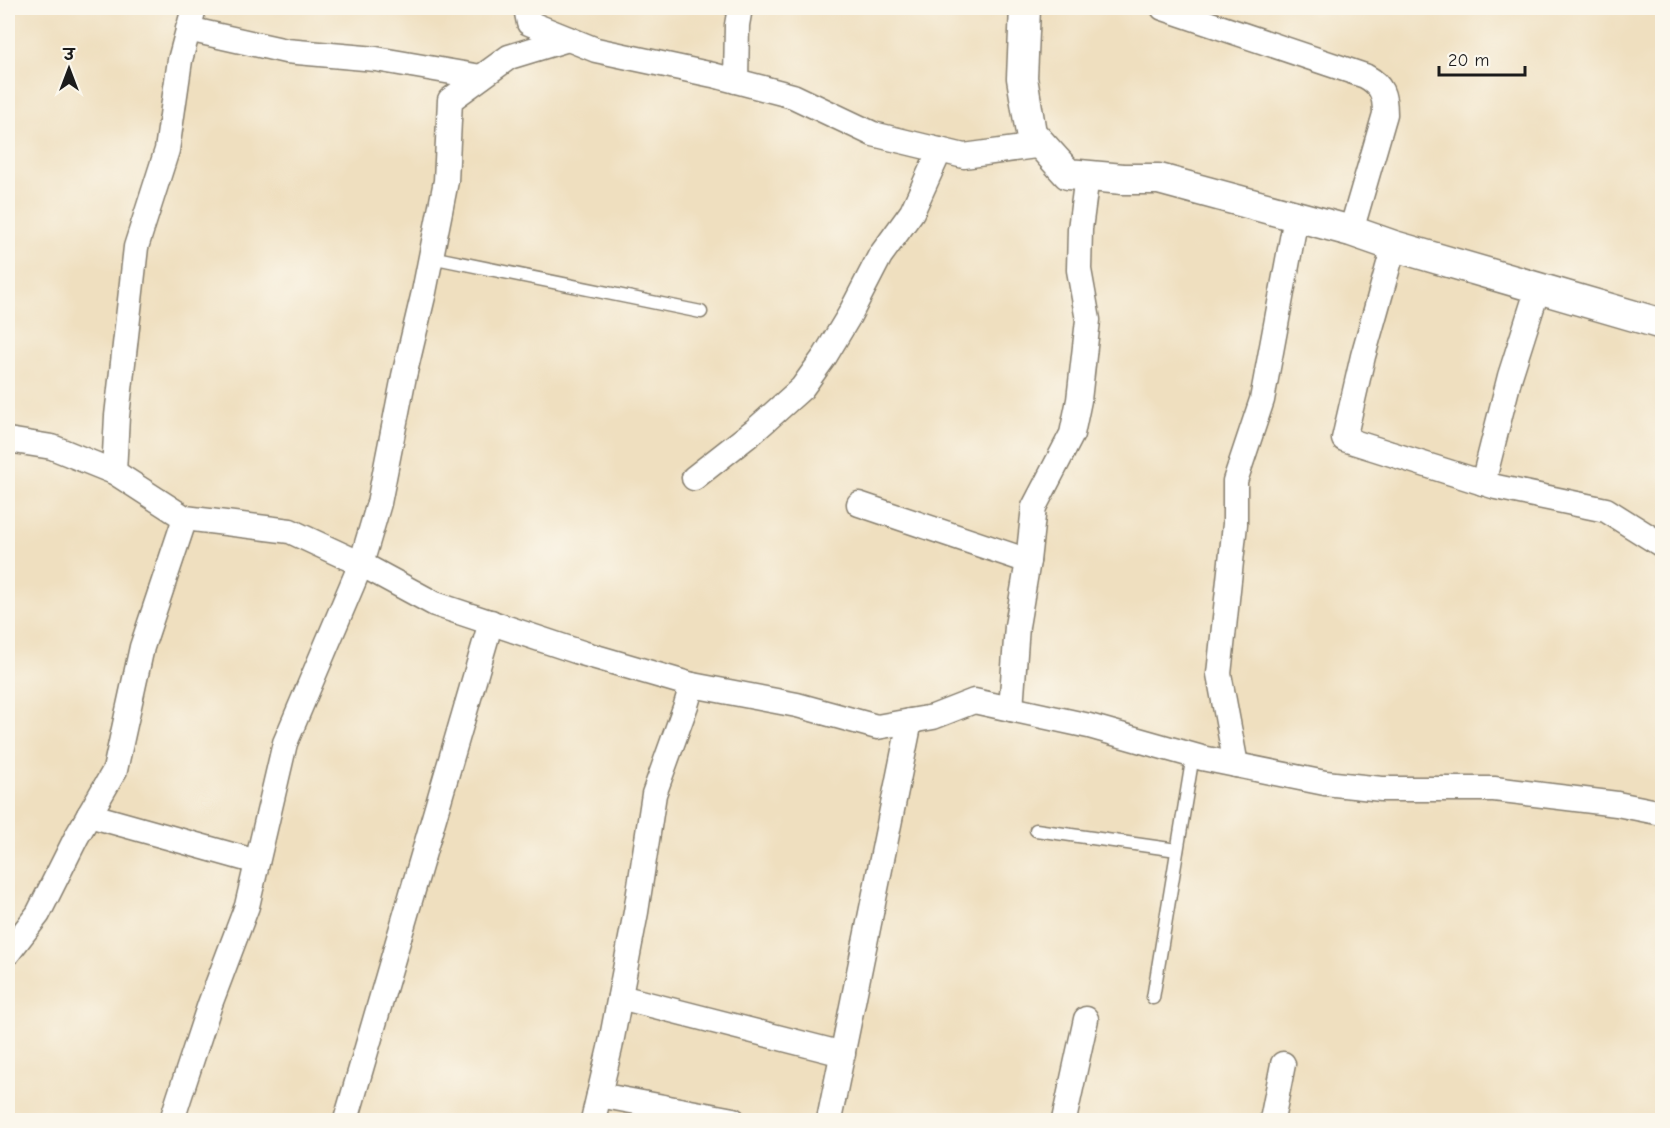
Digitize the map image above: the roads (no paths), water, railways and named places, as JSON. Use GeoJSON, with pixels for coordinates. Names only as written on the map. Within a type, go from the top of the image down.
{"type":"FeatureCollection","features":[{"type":"Feature","properties":{"kind":"street"},"geometry":{"type":"LineString","coordinates":[[526,8],[529,23],[596,50],[793,96],[873,134],[964,156],[1042,145]]}},
{"type":"Feature","properties":{"kind":"street"},"geometry":{"type":"LineString","coordinates":[[736,81],[737,25],[740,8]]}},
{"type":"Feature","properties":{"kind":"street"},"geometry":{"type":"LineString","coordinates":[[1025,8],[1022,78],[1031,133],[1068,174],[1123,179],[1159,179],[1350,231],[1394,246],[1662,324]]}},
{"type":"Feature","properties":{"kind":"street"},"geometry":{"type":"LineString","coordinates":[[1163,8],[1365,76],[1375,82],[1385,101],[1385,114],[1350,231]]}},
{"type":"Feature","properties":{"kind":"street"},"geometry":{"type":"LineString","coordinates":[[114,472],[117,416],[136,247],[167,150],[180,60],[191,18],[286,51],[376,59],[481,77]]}},
{"type":"Feature","properties":{"kind":"street"},"geometry":{"type":"LineString","coordinates":[[172,1120],[210,1004],[247,906],[285,743],[361,564],[379,503],[446,181],[450,100],[509,57],[568,39]]}},
{"type":"Feature","properties":{"kind":"street"},"geometry":{"type":"LineString","coordinates":[[694,478],[754,431],[802,388],[849,316],[880,256],[912,212],[940,150]]}},
{"type":"Feature","properties":{"kind":"street"},"geometry":{"type":"LineString","coordinates":[[1011,709],[1017,626],[1034,507],[1072,434],[1079,400],[1088,320],[1079,270],[1080,230],[1087,176]]}},
{"type":"Feature","properties":{"kind":"street"},"geometry":{"type":"LineString","coordinates":[[1236,765],[1219,674],[1235,524],[1235,481],[1262,400],[1296,217]]}},
{"type":"Feature","properties":{"kind":"street"},"geometry":{"type":"LineString","coordinates":[[1394,246],[1363,356],[1344,439],[1496,488],[1606,510],[1662,545]]}},
{"type":"Feature","properties":{"kind":"street"},"geometry":{"type":"LineString","coordinates":[[1483,483],[1510,376],[1538,288]]}},
{"type":"Feature","properties":{"kind":"street"},"geometry":{"type":"LineString","coordinates":[[8,440],[52,447],[114,472],[185,518],[290,531],[361,564],[435,604],[582,653],[692,685],[797,705],[877,727],[933,717],[974,701],[1089,726],[1193,755],[1324,783],[1382,789],[1494,789],[1617,804],[1662,813]]}},
{"type":"Feature","properties":{"kind":"street"},"geometry":{"type":"LineString","coordinates":[[859,504],[1028,561]]}},
{"type":"Feature","properties":{"kind":"street"},"geometry":{"type":"LineString","coordinates":[[8,953],[39,914],[77,836],[115,770],[142,647],[185,518]]}},
{"type":"Feature","properties":{"kind":"street"},"geometry":{"type":"LineString","coordinates":[[346,1120],[491,622]]}},
{"type":"Feature","properties":{"kind":"street"},"geometry":{"type":"LineString","coordinates":[[593,1120],[610,1048],[636,912],[654,794],[692,685]]}},
{"type":"Feature","properties":{"kind":"street"},"geometry":{"type":"LineString","coordinates":[[829,1120],[910,721]]}},
{"type":"Feature","properties":{"kind":"street"},"geometry":{"type":"LineString","coordinates":[[89,815],[257,862]]}},
{"type":"Feature","properties":{"kind":"street"},"geometry":{"type":"LineString","coordinates":[[620,997],[843,1054]]}},
{"type":"Feature","properties":{"kind":"street"},"geometry":{"type":"LineString","coordinates":[[1064,1120],[1086,1019]]}},
{"type":"Feature","properties":{"kind":"street"},"geometry":{"type":"LineString","coordinates":[[1272,1120],[1283,1064]]}},
{"type":"Feature","properties":{"kind":"street"},"geometry":{"type":"LineString","coordinates":[[599,1095],[733,1120]]}},
{"type":"Feature","properties":{"kind":"lane"},"geometry":{"type":"LineString","coordinates":[[431,256],[701,312]]}},
{"type":"Feature","properties":{"kind":"lane"},"geometry":{"type":"LineString","coordinates":[[1153,998],[1193,755]]}},
{"type":"Feature","properties":{"kind":"lane"},"geometry":{"type":"LineString","coordinates":[[1036,830],[1177,850]]}}]}
